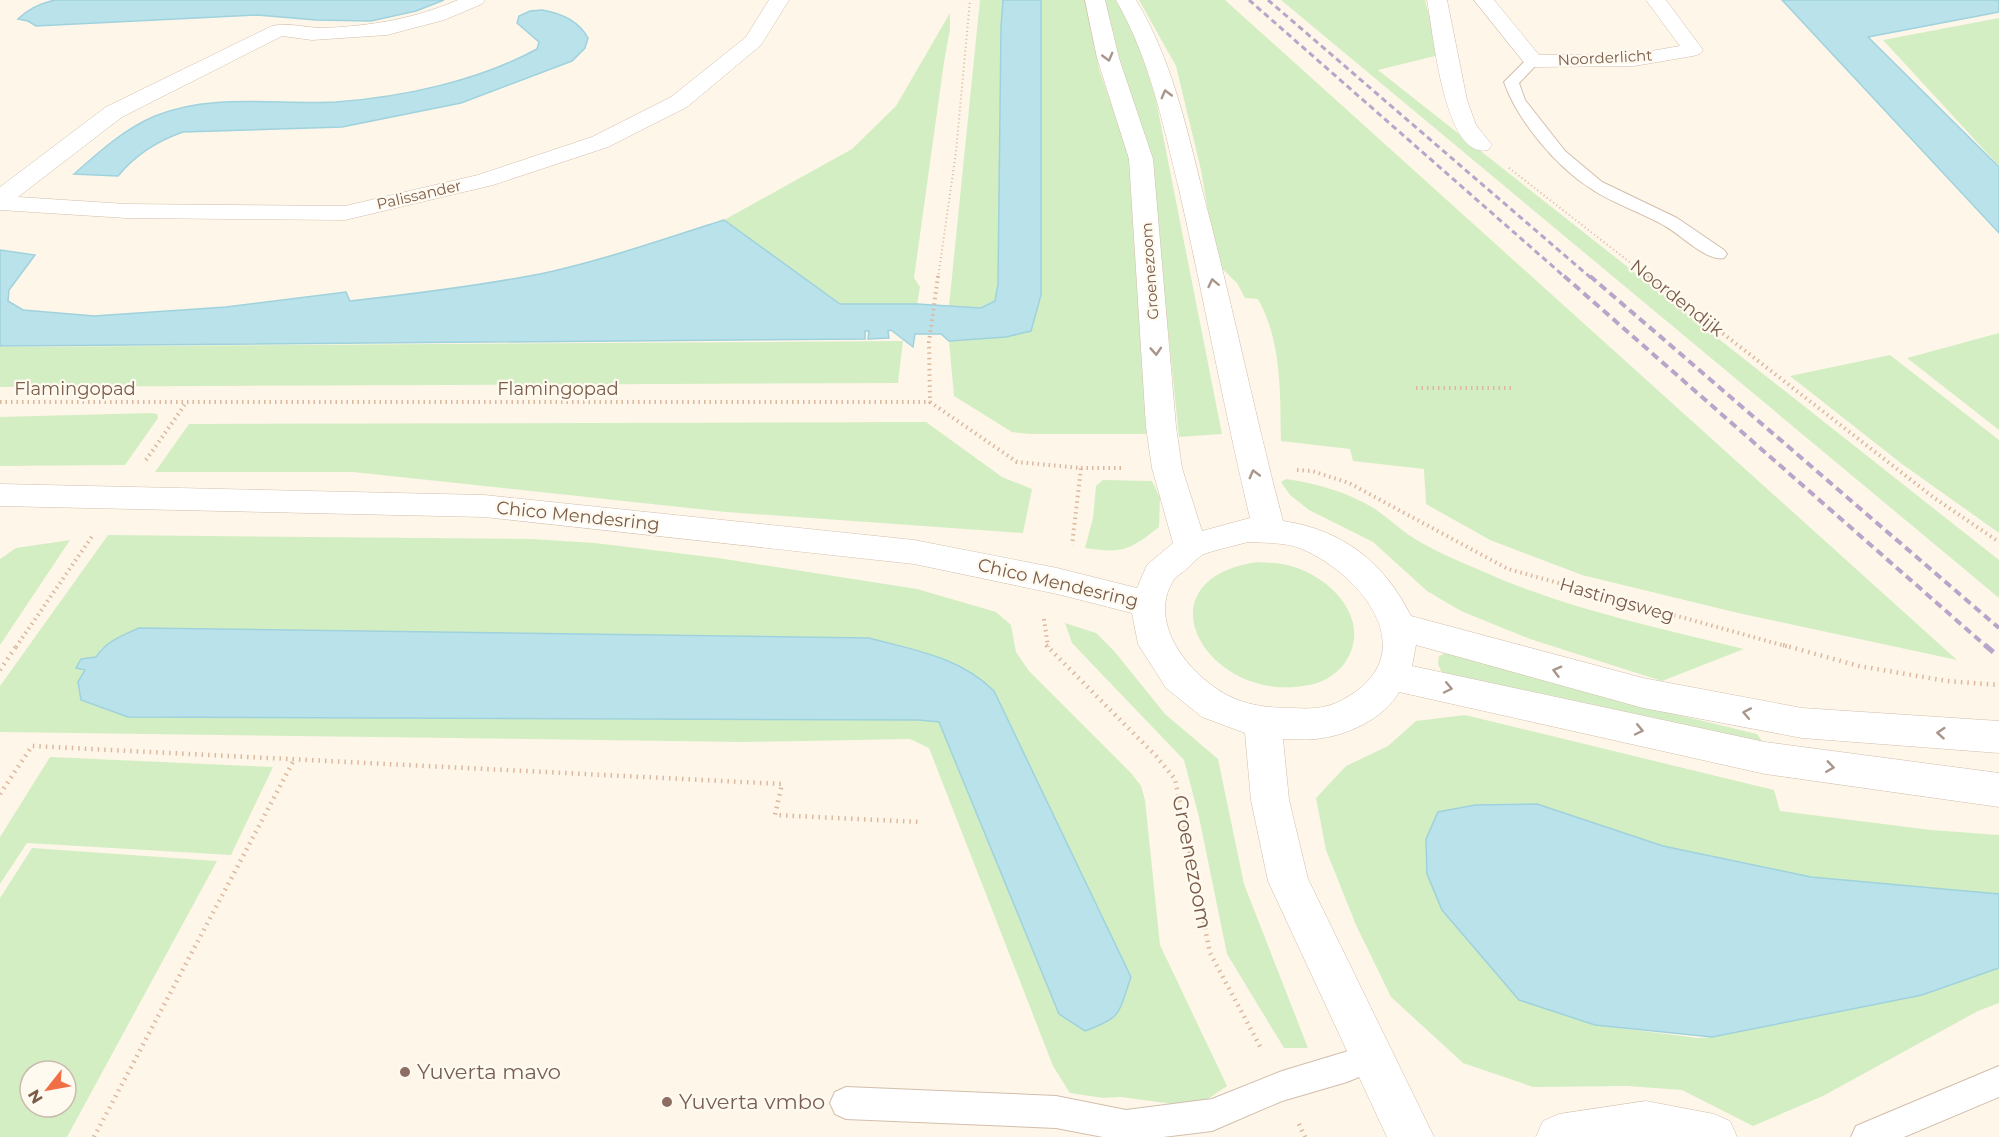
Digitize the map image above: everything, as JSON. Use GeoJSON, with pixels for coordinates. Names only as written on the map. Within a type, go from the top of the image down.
{"type":"FeatureCollection","features":[{"type":"Feature","properties":{"kind":"street"},"geometry":{"type":"LineString","coordinates":[[0,199],[114,112],[279,30],[312,34],[351,33],[387,28],[437,16],[475,0]]}},
{"type":"Feature","properties":{"kind":"street","name":"Palissander"},"geometry":{"type":"LineString","coordinates":[[0,203],[126,211],[345,213],[485,180],[600,142],[679,102],[754,41],[778,0]]}},
{"type":"Feature","properties":{"kind":"street","name":"Groenezoom"},"geometry":{"type":"LineString","coordinates":[[1095,0],[1108,58],[1141,159],[1161,427],[1167,468],[1190,545]]}},
{"type":"Feature","properties":{"kind":"street"},"geometry":{"type":"LineString","coordinates":[[1126,0],[1156,57],[1200,224],[1252,468],[1269,531]]}},
{"type":"Feature","properties":{"kind":"street"},"geometry":{"type":"LineString","coordinates":[[1437,0],[1462,100],[1465,126],[1480,145]]}},
{"type":"Feature","properties":{"kind":"street","name":"Noorderlicht"},"geometry":{"type":"LineString","coordinates":[[1484,0],[1533,61],[1634,60],[1693,50],[1656,0]]}},
{"type":"Feature","properties":{"kind":"street","name":"Chico Mendesring"},"geometry":{"type":"LineString","coordinates":[[0,495],[484,506],[914,552],[1057,581],[1149,604]]}},
{"type":"Feature","properties":{"kind":"street"},"geometry":{"type":"LineString","coordinates":[[1269,531],[1313,540],[1351,561],[1381,590],[1398,626],[1397,659],[1391,676],[1371,700],[1342,717],[1316,723],[1290,725],[1263,723],[1230,713],[1200,698],[1176,677],[1158,653],[1149,628],[1149,604],[1153,586],[1174,557],[1190,545],[1227,533],[1269,531]]}},
{"type":"Feature","properties":{"kind":"street"},"geometry":{"type":"LineString","coordinates":[[1398,626],[1643,693],[1745,713],[1802,723],[1999,737]]}},
{"type":"Feature","properties":{"kind":"street"},"geometry":{"type":"LineString","coordinates":[[1391,676],[1765,758],[1999,790]]}},
{"type":"Feature","properties":{"kind":"street"},"geometry":{"type":"LineString","coordinates":[[1263,723],[1270,800],[1288,881],[1411,1137]]}},
{"type":"Feature","properties":{"kind":"street"},"geometry":{"type":"LineString","coordinates":[[1559,1137],[1646,1124],[1714,1137]]}},
{"type":"Feature","properties":{"kind":"lane"},"geometry":{"type":"LineString","coordinates":[[1533,61],[1511,82],[1513,101],[1559,154],[1596,185],[1671,222],[1718,254]]}},
{"type":"Feature","properties":{"kind":"lane"},"geometry":{"type":"LineString","coordinates":[[846,1103],[1056,1112],[1126,1125],[1212,1116],[1282,1086],[1347,1067],[1372,1056]]}},
{"type":"Feature","properties":{"kind":"lane"},"geometry":{"type":"LineString","coordinates":[[1867,1137],[1999,1081]]}},
{"type":"Feature","properties":{"kind":"path"},"geometry":{"type":"LineString","coordinates":[[930,402],[929,342],[956,152],[970,0]]}},
{"type":"Feature","properties":{"kind":"path","name":"Noordendijk"},"geometry":{"type":"LineString","coordinates":[[1480,145],[1933,497],[1999,542]]}},
{"type":"Feature","properties":{"kind":"path"},"geometry":{"type":"LineString","coordinates":[[1416,388],[1513,388]]}},
{"type":"Feature","properties":{"kind":"path","name":"Flamingopad"},"geometry":{"type":"LineString","coordinates":[[0,402],[930,402]]}},
{"type":"Feature","properties":{"kind":"path","name":"Groenezoom"},"geometry":{"type":"LineString","coordinates":[[930,402],[1017,462],[1082,468],[1073,543],[1057,581],[1044,622],[1046,645],[1156,756],[1175,779],[1210,953],[1282,1086],[1305,1137]]}},
{"type":"Feature","properties":{"kind":"path"},"geometry":{"type":"LineString","coordinates":[[0,670],[186,403]]}},
{"type":"Feature","properties":{"kind":"path","name":"Hastingsweg"},"geometry":{"type":"LineString","coordinates":[[1252,468],[1312,471],[1348,483],[1508,569],[1859,666],[1947,681],[1999,686]]}},
{"type":"Feature","properties":{"kind":"path"},"geometry":{"type":"LineString","coordinates":[[0,794],[32,746],[782,784],[775,815],[919,822]]}},
{"type":"Feature","properties":{"kind":"path"},"geometry":{"type":"LineString","coordinates":[[94,1137],[295,758]]}},
{"type":"Feature","properties":{"kind":"green space"},"geometry":{"type":"Polygon","coordinates":[[[980,0],[1003,0],[998,284],[995,301],[981,308],[949,306],[980,0]]]}},
{"type":"Feature","properties":{"kind":"green space"},"geometry":{"type":"Polygon","coordinates":[[[1041,0],[1087,0],[1099,69],[1129,156],[1142,318],[1146,434],[1012,432],[954,396],[949,341],[1006,337],[1031,331],[1041,295],[1041,0]]]}},
{"type":"Feature","properties":{"kind":"green space"},"geometry":{"type":"Polygon","coordinates":[[[1104,0],[1117,0],[1138,42],[1156,100],[1222,434],[1179,437],[1150,156],[1128,96],[1104,0]]]}},
{"type":"Feature","properties":{"kind":"green space"},"geometry":{"type":"Polygon","coordinates":[[[1139,0],[1225,0],[1957,660],[1738,613],[1582,575],[1490,540],[1426,504],[1424,469],[1353,461],[1350,449],[1281,441],[1278,368],[1272,333],[1258,299],[1245,298],[1237,283],[1217,264],[1201,170],[1176,66],[1139,0]]]}},
{"type":"Feature","properties":{"kind":"green space"},"geometry":{"type":"Polygon","coordinates":[[[1281,0],[1425,0],[1439,55],[1378,70],[1999,560],[1999,598],[1281,0]]]}},
{"type":"Feature","properties":{"kind":"green space"},"geometry":{"type":"Polygon","coordinates":[[[950,13],[950,29],[914,278],[920,287],[917,304],[840,304],[724,220],[852,149],[896,106],[950,13]]]}},
{"type":"Feature","properties":{"kind":"green space"},"geometry":{"type":"Polygon","coordinates":[[[1999,18],[1999,166],[1883,40],[1999,18]]]}},
{"type":"Feature","properties":{"kind":"green space"},"geometry":{"type":"Polygon","coordinates":[[[1999,333],[1999,430],[1907,358],[1999,333]]]}},
{"type":"Feature","properties":{"kind":"green space"},"geometry":{"type":"Polygon","coordinates":[[[903,341],[898,383],[0,387],[0,347],[903,341]]]}},
{"type":"Feature","properties":{"kind":"green space"},"geometry":{"type":"Polygon","coordinates":[[[1890,355],[1999,440],[1999,533],[1902,464],[1790,376],[1890,355]]]}},
{"type":"Feature","properties":{"kind":"green space"},"geometry":{"type":"Polygon","coordinates":[[[157,414],[158,418],[125,465],[0,466],[0,417],[157,414]]]}},
{"type":"Feature","properties":{"kind":"green space"},"geometry":{"type":"Polygon","coordinates":[[[926,422],[1002,477],[1032,489],[1023,533],[726,512],[353,472],[155,472],[189,424],[926,422]]]}},
{"type":"Feature","properties":{"kind":"green space"},"geometry":{"type":"Polygon","coordinates":[[[1286,479],[1320,486],[1352,497],[1372,507],[1429,547],[1455,560],[1546,596],[1644,625],[1744,649],[1662,681],[1530,639],[1461,611],[1427,591],[1373,542],[1309,510],[1290,495],[1281,482],[1286,479]]]}},
{"type":"Feature","properties":{"kind":"green space"},"geometry":{"type":"Polygon","coordinates":[[[1103,480],[1152,481],[1160,498],[1159,527],[1140,541],[1125,548],[1108,550],[1085,548],[1093,518],[1096,486],[1103,480]]]}},
{"type":"Feature","properties":{"kind":"green space"},"geometry":{"type":"Polygon","coordinates":[[[108,535],[532,539],[595,543],[718,558],[917,589],[996,612],[1011,625],[1016,652],[1029,671],[1131,773],[1141,786],[1145,800],[1160,945],[1227,1086],[1196,1107],[1070,1093],[1053,1066],[929,748],[910,739],[743,742],[0,732],[0,686],[108,535]],[[139,628],[102,648],[83,669],[128,717],[920,720],[939,722],[946,659],[869,638],[139,628]]]}},
{"type":"Feature","properties":{"kind":"green space"},"geometry":{"type":"Polygon","coordinates":[[[70,540],[0,645],[0,559],[16,548],[70,540]]]}},
{"type":"Feature","properties":{"kind":"green space"},"geometry":{"type":"Polygon","coordinates":[[[1257,562],[1287,565],[1311,574],[1336,593],[1345,605],[1352,618],[1353,646],[1346,661],[1330,677],[1309,685],[1272,686],[1241,677],[1216,660],[1199,638],[1193,614],[1199,592],[1220,573],[1257,562]]]}},
{"type":"Feature","properties":{"kind":"green space"},"geometry":{"type":"Polygon","coordinates":[[[1065,623],[1096,633],[1115,652],[1165,714],[1218,759],[1244,884],[1308,1048],[1284,1048],[1227,954],[1199,817],[1184,760],[1072,643],[1065,623]]]}},
{"type":"Feature","properties":{"kind":"green space"},"geometry":{"type":"Polygon","coordinates":[[[1448,652],[1678,715],[1757,734],[1770,753],[1442,673],[1438,664],[1439,656],[1448,652]]]}},
{"type":"Feature","properties":{"kind":"green space"},"geometry":{"type":"Polygon","coordinates":[[[1465,715],[1774,790],[1780,811],[1931,830],[1999,835],[1999,894],[1811,877],[1663,846],[1537,804],[1519,1000],[1595,1025],[1699,1038],[1922,995],[1999,968],[1999,1003],[1978,1011],[1823,1096],[1753,1126],[1682,1090],[1627,1086],[1533,1087],[1463,1063],[1391,997],[1356,925],[1326,850],[1316,798],[1346,766],[1388,746],[1416,721],[1465,715]]]}},
{"type":"Feature","properties":{"kind":"green space"},"geometry":{"type":"Polygon","coordinates":[[[50,757],[273,767],[231,855],[27,843],[0,884],[0,837],[50,757]]]}},
{"type":"Feature","properties":{"kind":"green space"},"geometry":{"type":"Polygon","coordinates":[[[32,848],[217,861],[78,1117],[78,1059],[18,1059],[18,1119],[77,1119],[67,1137],[0,1137],[0,898],[32,848]]]}},
{"type":"Feature","properties":{"kind":"water"},"geometry":{"type":"Polygon","coordinates":[[[55,0],[444,0],[416,11],[371,21],[316,20],[257,15],[36,26],[18,19],[35,6],[55,0]]]}},
{"type":"Feature","properties":{"kind":"water"},"geometry":{"type":"Polygon","coordinates":[[[1003,0],[1041,0],[1041,295],[1031,331],[1006,337],[949,341],[941,334],[915,334],[913,347],[891,330],[888,331],[889,338],[868,339],[869,331],[865,331],[865,339],[0,346],[0,250],[35,255],[9,290],[8,301],[23,310],[94,316],[226,307],[346,292],[350,301],[469,286],[540,274],[586,263],[724,220],[840,304],[917,304],[981,308],[995,301],[998,284],[1003,0]]]}},
{"type":"Feature","properties":{"kind":"water"},"geometry":{"type":"Polygon","coordinates":[[[1782,0],[1999,0],[1999,12],[1868,37],[1999,167],[1999,233],[1782,0]]]}},
{"type":"Feature","properties":{"kind":"water"},"geometry":{"type":"Polygon","coordinates":[[[542,10],[556,13],[580,27],[588,38],[585,48],[572,61],[461,103],[342,127],[183,132],[148,149],[118,176],[74,174],[133,127],[155,116],[177,109],[221,102],[313,103],[361,100],[440,86],[465,79],[537,49],[539,42],[517,23],[519,16],[530,11],[542,10]]]}},
{"type":"Feature","properties":{"kind":"water"},"geometry":{"type":"Polygon","coordinates":[[[139,628],[869,638],[936,656],[981,679],[994,691],[1131,977],[1121,1007],[1113,1018],[1085,1031],[1059,1014],[939,722],[919,720],[128,717],[81,700],[78,682],[85,670],[76,668],[81,659],[96,657],[100,651],[120,636],[139,628]]]}},
{"type":"Feature","properties":{"kind":"water"},"geometry":{"type":"Polygon","coordinates":[[[1537,804],[1663,846],[1811,877],[1999,894],[1999,968],[1922,995],[1712,1037],[1595,1025],[1519,1000],[1442,910],[1427,874],[1426,839],[1438,812],[1475,805],[1537,804]]]}},
{"type":"Feature","properties":{"kind":"railway"},"geometry":{"type":"LineString","coordinates":[[1249,0],[1566,278]]}},
{"type":"Feature","properties":{"kind":"railway"},"geometry":{"type":"LineString","coordinates":[[1268,0],[1591,278]]}},
{"type":"Feature","properties":{"kind":"railway"},"geometry":{"type":"LineString","coordinates":[[1564,276],[1987,647]]}},
{"type":"Feature","properties":{"kind":"railway"},"geometry":{"type":"LineString","coordinates":[[1590,276],[1999,628]]}},
{"type":"Feature","properties":{"kind":"railway"},"geometry":{"type":"LineString","coordinates":[[1985,645],[1999,657]]}},
{"type":"Feature","properties":{"kind":"place","name":"Yuverta mavo"},"geometry":{"type":"Point","coordinates":[405,1072]}},
{"type":"Feature","properties":{"kind":"place","name":"Yuverta vmbo"},"geometry":{"type":"Point","coordinates":[667,1102]}}]}
